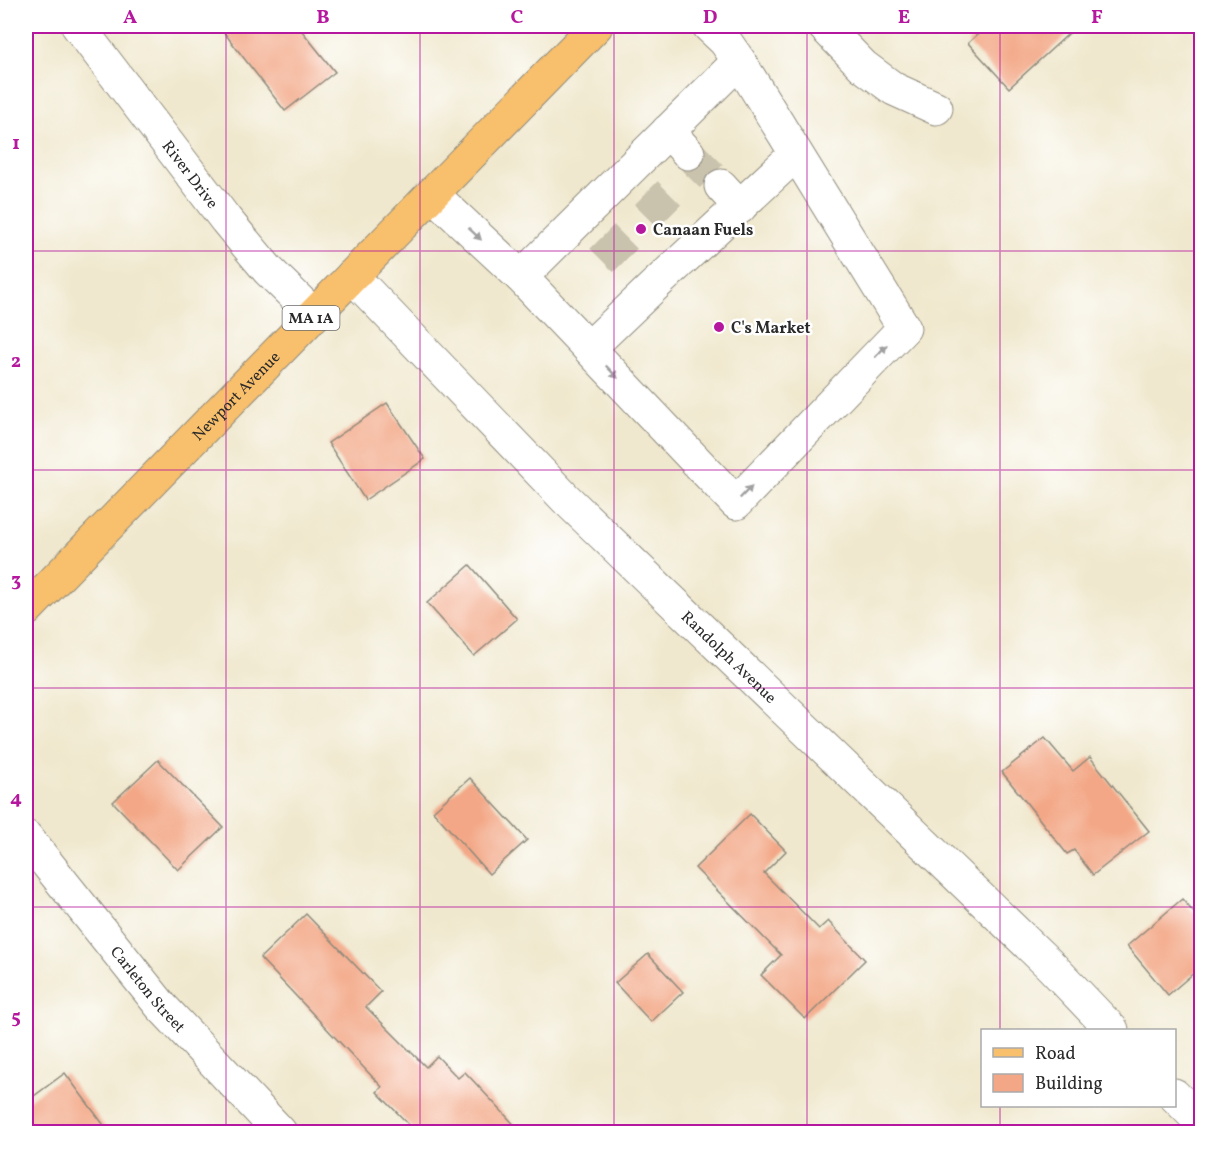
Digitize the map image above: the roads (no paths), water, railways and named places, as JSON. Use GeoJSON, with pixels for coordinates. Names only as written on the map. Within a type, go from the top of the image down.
{"type":"FeatureCollection","features":[{"type":"Feature","properties":{"kind":"main road","name":"Newport Avenue"},"geometry":{"type":"LineString","coordinates":[[26,610],[596,26]]}},
{"type":"Feature","properties":{"kind":"street","name":"River Drive"},"geometry":{"type":"LineString","coordinates":[[78,26],[226,220],[268,270],[314,315]]}},
{"type":"Feature","properties":{"kind":"street"},"geometry":{"type":"LineString","coordinates":[[432,194],[520,277],[736,503],[904,328],[739,61],[725,41],[709,26]]}},
{"type":"Feature","properties":{"kind":"street"},"geometry":{"type":"LineString","coordinates":[[824,26],[863,66],[894,89],[936,108]]}},
{"type":"Feature","properties":{"kind":"street"},"geometry":{"type":"LineString","coordinates":[[520,277],[592,226],[678,142],[739,61]]}},
{"type":"Feature","properties":{"kind":"street"},"geometry":{"type":"LineString","coordinates":[[589,348],[644,279],[730,196],[796,154]]}},
{"type":"Feature","properties":{"kind":"street","name":"Randolph Avenue"},"geometry":{"type":"LineString","coordinates":[[351,276],[566,499],[1042,958],[1112,1029]]}},
{"type":"Feature","properties":{"kind":"street","name":"Carleton Street"},"geometry":{"type":"LineString","coordinates":[[26,837],[161,1006],[280,1132]]}},
{"type":"Feature","properties":{"kind":"street"},"geometry":{"type":"LineString","coordinates":[[1176,1097],[1202,1123]]}},
{"type":"Feature","properties":{"kind":"tunnel"},"geometry":{"type":"LineString","coordinates":[[688,153],[721,186]]}},
{"type":"Feature","properties":{"kind":"tunnel"},"geometry":{"type":"LineString","coordinates":[[646,193],[680,227]]}},
{"type":"Feature","properties":{"kind":"tunnel"},"geometry":{"type":"LineString","coordinates":[[602,237],[635,270]]}},
{"type":"Feature","properties":{"kind":"place","name":"Canaan Fuels"},"geometry":{"type":"Point","coordinates":[641,229]}},
{"type":"Feature","properties":{"kind":"place","name":"C's Market"},"geometry":{"type":"Point","coordinates":[719,327]}}]}
